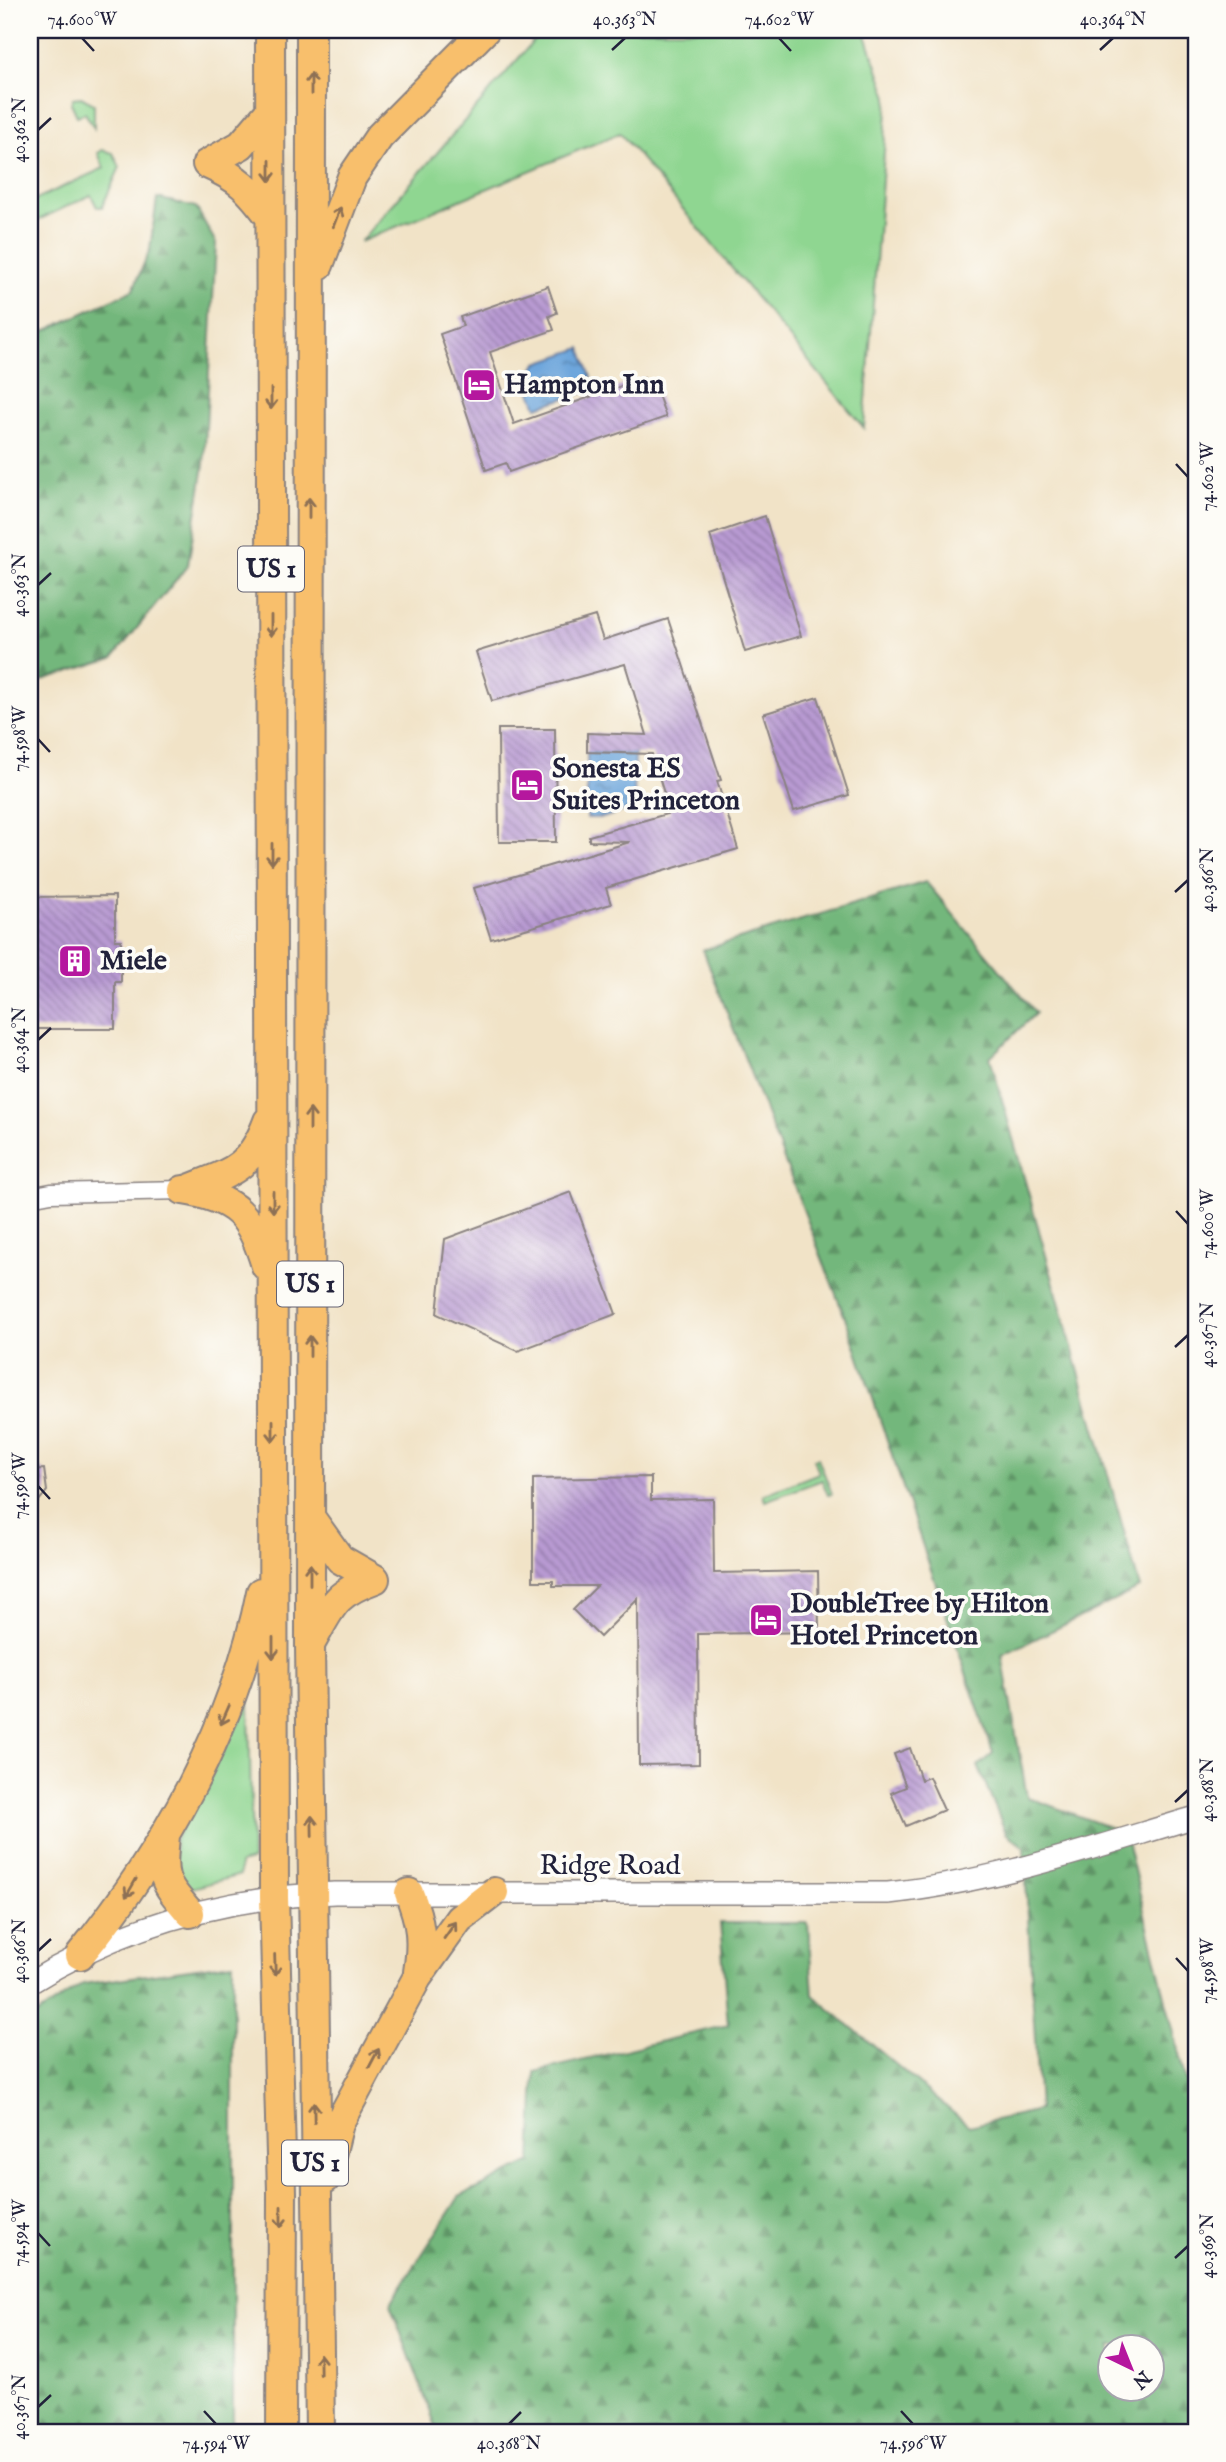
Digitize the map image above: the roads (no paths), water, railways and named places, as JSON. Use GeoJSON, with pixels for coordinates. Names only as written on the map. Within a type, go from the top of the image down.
{"type":"FeatureCollection","features":[{"type":"Feature","properties":{"kind":"highway","name":"US 1"},"geometry":{"type":"LineString","coordinates":[[270,30],[274,1897],[282,2192],[281,2432]]}},
{"type":"Feature","properties":{"kind":"highway","name":"US 1"},"geometry":{"type":"LineString","coordinates":[[311,30],[313,281],[309,558],[310,1645],[311,1894],[320,2432]]}},
{"type":"Feature","properties":{"kind":"highway"},"geometry":{"type":"LineString","coordinates":[[313,281],[352,177],[379,136],[485,30]]}},
{"type":"Feature","properties":{"kind":"highway"},"geometry":{"type":"LineString","coordinates":[[270,111],[241,145],[207,164],[232,175],[247,186],[270,217]]}},
{"type":"Feature","properties":{"kind":"highway"},"geometry":{"type":"LineString","coordinates":[[183,1190],[231,1172],[247,1161],[258,1147],[272,1109]]}},
{"type":"Feature","properties":{"kind":"highway"},"geometry":{"type":"LineString","coordinates":[[183,1190],[216,1196],[243,1214],[259,1241],[273,1289]]}},
{"type":"Feature","properties":{"kind":"highway"},"geometry":{"type":"LineString","coordinates":[[310,1516],[340,1559],[375,1578],[346,1589],[333,1604],[310,1645]]}},
{"type":"Feature","properties":{"kind":"highway"},"geometry":{"type":"LineString","coordinates":[[80,1955],[120,1906],[208,1753],[229,1706],[251,1640],[273,1531]]}},
{"type":"Feature","properties":{"kind":"highway"},"geometry":{"type":"LineString","coordinates":[[165,1829],[161,1872],[169,1888],[190,1913]]}},
{"type":"Feature","properties":{"kind":"highway"},"geometry":{"type":"LineString","coordinates":[[316,2212],[339,2123],[417,1978],[458,1919],[494,1892]]}},
{"type":"Feature","properties":{"kind":"highway"},"geometry":{"type":"LineString","coordinates":[[409,1893],[421,1921],[423,1943],[417,1978]]}},
{"type":"Feature","properties":{"kind":"street"},"geometry":{"type":"LineString","coordinates":[[30,1197],[51,1193],[183,1190]]}},
{"type":"Feature","properties":{"kind":"street","name":"Ridge Road"},"geometry":{"type":"LineString","coordinates":[[30,1983],[80,1955],[147,1926],[190,1913],[274,1897],[311,1894],[494,1892],[629,1895],[910,1891],[1003,1873],[1196,1817]]}},
{"type":"Feature","properties":{"kind":"water"},"geometry":{"type":"Polygon","coordinates":[[[581,348],[595,389],[537,407],[527,382],[537,363],[581,348]]]}},
{"type":"Feature","properties":{"kind":"water"},"geometry":{"type":"Polygon","coordinates":[[[587,752],[635,753],[634,807],[603,818],[587,818],[587,752]]]}},
{"type":"Feature","properties":{"kind":"place","name":"Hampton Inn"},"geometry":{"type":"Point","coordinates":[479,385]}},
{"type":"Feature","properties":{"kind":"place","name":"Sonesta ES Suites Princeton"},"geometry":{"type":"Point","coordinates":[527,785]}},
{"type":"Feature","properties":{"kind":"place","name":"Miele"},"geometry":{"type":"Point","coordinates":[75,961]}},
{"type":"Feature","properties":{"kind":"place","name":"DoubleTree by Hilton Hotel Princeton"},"geometry":{"type":"Point","coordinates":[766,1620]}}]}
